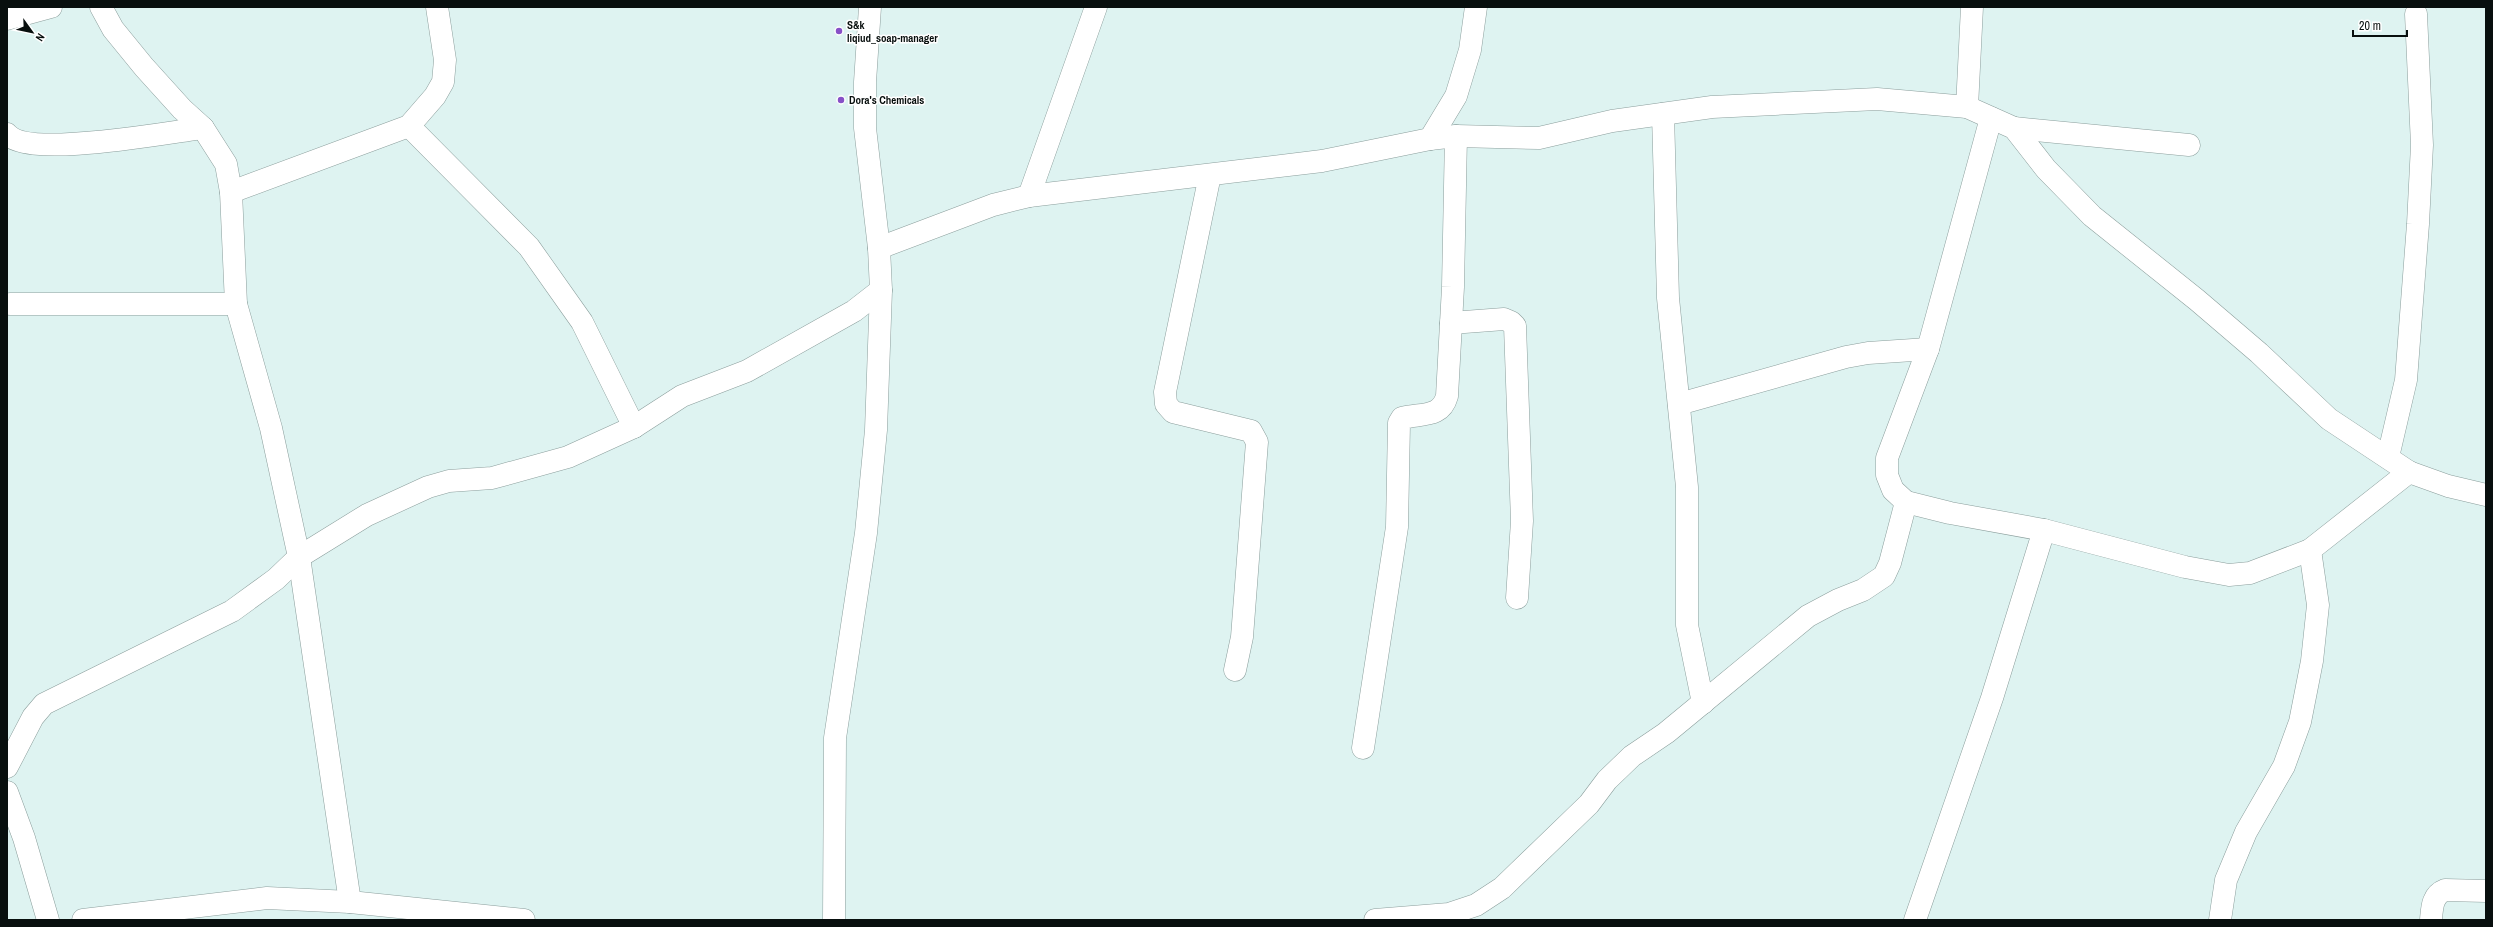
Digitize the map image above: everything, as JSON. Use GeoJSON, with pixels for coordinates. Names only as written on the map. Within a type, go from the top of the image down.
{"type":"FeatureCollection","features":[{"type":"Feature","properties":{"kind":"street"},"geometry":{"type":"LineString","coordinates":[[7,18],[51,7]]}},
{"type":"Feature","properties":{"kind":"street"},"geometry":{"type":"LineString","coordinates":[[101,7],[113,29],[144,67],[182,109],[203,128],[226,164],[231,192],[236,304],[271,428],[299,557],[350,902]]}},
{"type":"Feature","properties":{"kind":"street"},"geometry":{"type":"LineString","coordinates":[[231,192],[409,126],[435,96],[443,82],[445,60],[437,7]]}},
{"type":"Feature","properties":{"kind":"street"},"geometry":{"type":"LineString","coordinates":[[834,920],[835,738],[866,533],[876,430],[881,290],[879,248],[865,128],[865,82],[870,7]]}},
{"type":"Feature","properties":{"kind":"street"},"geometry":{"type":"LineString","coordinates":[[1028,196],[1096,7]]}},
{"type":"Feature","properties":{"kind":"street"},"geometry":{"type":"LineString","coordinates":[[1430,139],[1456,96],[1470,50],[1476,7]]}},
{"type":"Feature","properties":{"kind":"street"},"geometry":{"type":"LineString","coordinates":[[1967,107],[1972,7]]}},
{"type":"Feature","properties":{"kind":"street"},"geometry":{"type":"LineString","coordinates":[[2388,457],[2406,380],[2418,224],[2422,145],[2416,14]]}},
{"type":"Feature","properties":{"kind":"street"},"geometry":{"type":"LineString","coordinates":[[879,248],[993,205],[1028,196],[1322,161],[1430,139],[1456,136],[1539,138],[1612,120],[1712,107],[1877,99],[1967,107],[2014,128],[2189,145]]}},
{"type":"Feature","properties":{"kind":"street"},"geometry":{"type":"LineString","coordinates":[[1662,114],[1668,298],[1687,494],[1687,625],[1704,703]]}},
{"type":"Feature","properties":{"kind":"street"},"geometry":{"type":"LineString","coordinates":[[1991,118],[1928,349],[1887,458],[1887,475],[1893,490],[1906,502],[1950,513],[2044,530],[2185,567],[2229,575],[2250,573],[2310,550],[2409,472]]}},
{"type":"Feature","properties":{"kind":"street"},"geometry":{"type":"LineString","coordinates":[[409,126],[528,247],[582,322],[634,427]]}},
{"type":"Feature","properties":{"kind":"street"},"geometry":{"type":"LineString","coordinates":[[7,134],[18,141],[32,145],[76,144],[203,128]]}},
{"type":"Feature","properties":{"kind":"street"},"geometry":{"type":"LineString","coordinates":[[2014,128],[2046,169],[2092,216],[2197,300],[2259,353],[2329,419],[2409,472],[2448,486],[2486,495]]}},
{"type":"Feature","properties":{"kind":"street"},"geometry":{"type":"LineString","coordinates":[[1363,748],[1398,527],[1399,422],[1402,418],[1439,411],[1444,406],[1447,396],[1451,323],[1456,136]]}},
{"type":"Feature","properties":{"kind":"street"},"geometry":{"type":"LineString","coordinates":[[1210,175],[1165,392],[1166,404],[1174,412],[1251,432],[1257,442],[1242,637],[1234,670]]}},
{"type":"Feature","properties":{"kind":"street"},"geometry":{"type":"LineString","coordinates":[[7,767],[30,723],[44,704],[232,612],[276,579],[299,557],[366,515],[428,487],[448,481],[492,478],[568,457],[634,427],[682,396],[747,371],[854,311],[881,290]]}},
{"type":"Feature","properties":{"kind":"street"},"geometry":{"type":"LineString","coordinates":[[10,304],[236,304]]}},
{"type":"Feature","properties":{"kind":"street"},"geometry":{"type":"LineString","coordinates":[[1451,323],[1504,319],[1512,322],[1515,326],[1522,521],[1517,598]]}},
{"type":"Feature","properties":{"kind":"street"},"geometry":{"type":"LineString","coordinates":[[1679,404],[1846,357],[1868,353],[1928,349]]}},
{"type":"Feature","properties":{"kind":"street"},"geometry":{"type":"LineString","coordinates":[[1375,920],[1450,914],[1476,905],[1502,888],[1589,804],[1607,780],[1632,756],[1666,733],[1704,703],[1808,616],[1838,600],[1863,590],[1884,576],[1890,563],[1906,502]]}},
{"type":"Feature","properties":{"kind":"street"},"geometry":{"type":"LineString","coordinates":[[1915,920],[1992,698],[2044,530]]}},
{"type":"Feature","properties":{"kind":"street"},"geometry":{"type":"LineString","coordinates":[[2220,920],[2229,873],[2246,832],[2284,766],[2300,722],[2312,661],[2318,605],[2310,550]]}},
{"type":"Feature","properties":{"kind":"street"},"geometry":{"type":"LineString","coordinates":[[7,792],[24,838],[48,920]]}},
{"type":"Feature","properties":{"kind":"street"},"geometry":{"type":"LineString","coordinates":[[2431,920],[2433,902],[2440,892],[2445,890],[2486,891]]}},
{"type":"Feature","properties":{"kind":"street"},"geometry":{"type":"LineString","coordinates":[[83,920],[267,898],[350,902],[430,915],[524,920]]}},
{"type":"Feature","properties":{"kind":"place","name":"S&k liqiud_soap-manager"},"geometry":{"type":"Point","coordinates":[839,31]}},
{"type":"Feature","properties":{"kind":"place","name":"Dora's Chemicals"},"geometry":{"type":"Point","coordinates":[841,100]}}]}
